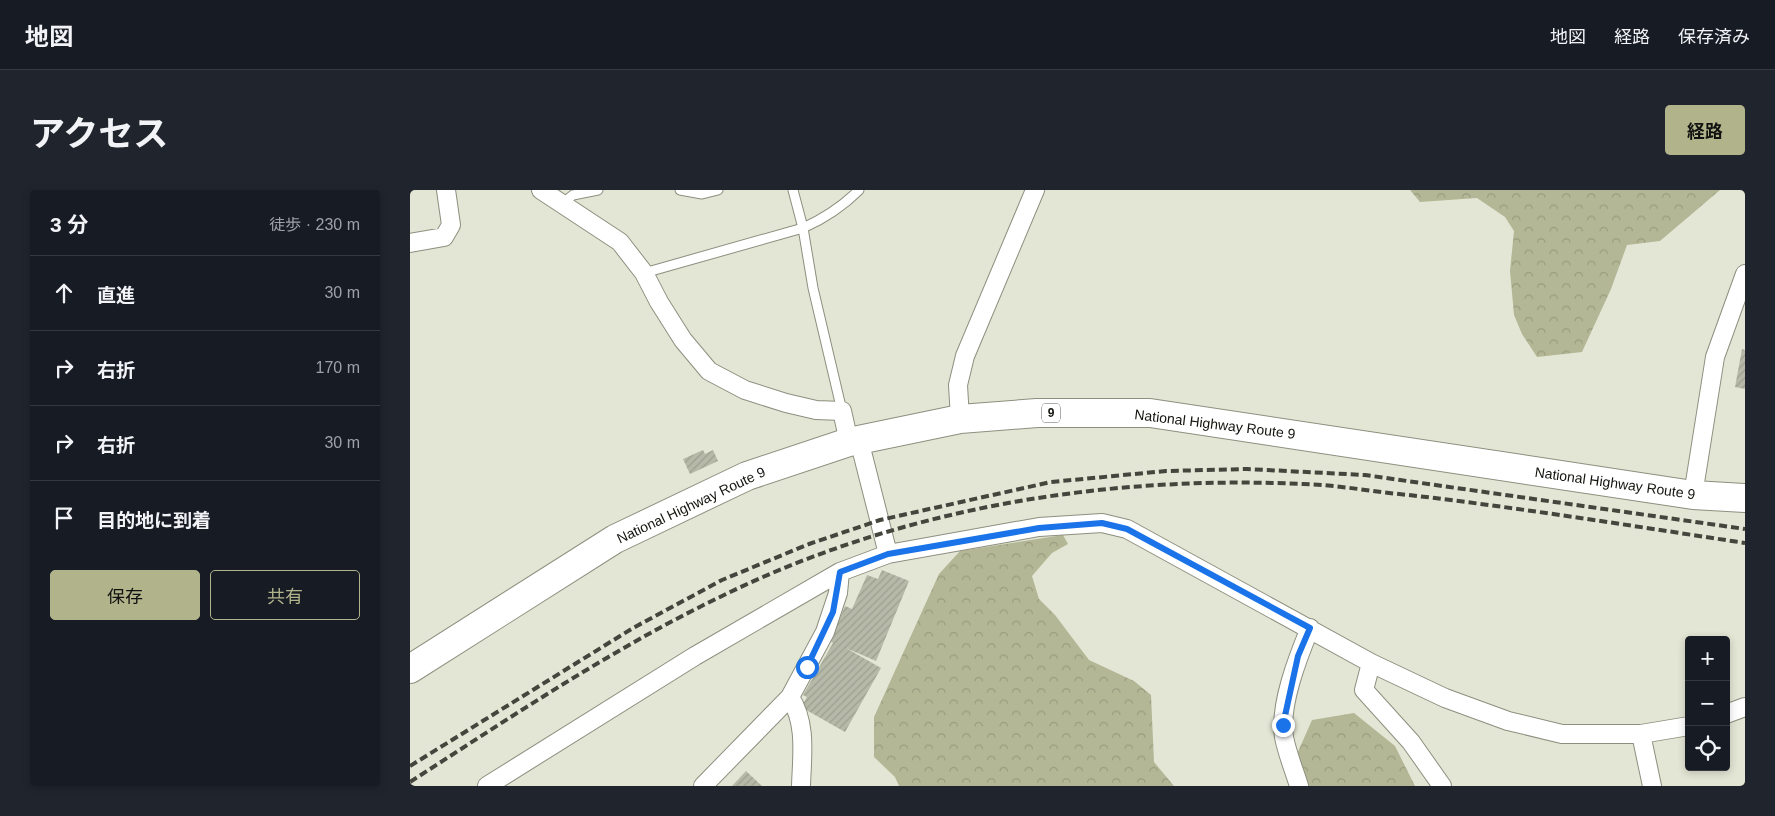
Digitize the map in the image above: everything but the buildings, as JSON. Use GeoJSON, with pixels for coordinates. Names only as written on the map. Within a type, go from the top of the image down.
{"type":"FeatureCollection","features":[{"type":"Feature","properties":{"kind":"highway","name":"National Highway Route 9"},"geometry":{"type":"LineString","coordinates":[[410,669],[615,539],[747,476],[854,441],[907,428],[960,419],[1037,413],[1150,413],[1693,495],[1745,498]]}},
{"type":"Feature","properties":{"kind":"street"},"geometry":{"type":"LineString","coordinates":[[410,243],[444,237],[452,225],[446,190]]}},
{"type":"Feature","properties":{"kind":"street"},"geometry":{"type":"LineString","coordinates":[[541,190],[620,242],[644,273],[683,340],[709,371],[745,390],[786,403],[816,410],[842,411],[854,441],[888,554]]}},
{"type":"Feature","properties":{"kind":"street"},"geometry":{"type":"LineString","coordinates":[[960,419],[958,385],[965,356],[1035,190]]}},
{"type":"Feature","properties":{"kind":"street"},"geometry":{"type":"LineString","coordinates":[[1693,495],[1715,357],[1745,274]]}},
{"type":"Feature","properties":{"kind":"street"},"geometry":{"type":"LineString","coordinates":[[487,786],[695,656],[840,572],[888,554],[1039,528],[1102,523],[1127,529],[1372,663],[1445,698],[1508,721],[1562,734],[1641,734],[1685,727]]}},
{"type":"Feature","properties":{"kind":"street"},"geometry":{"type":"LineString","coordinates":[[703,786],[790,697],[825,632],[838,593],[840,572]]}},
{"type":"Feature","properties":{"kind":"street"},"geometry":{"type":"LineString","coordinates":[[1298,786],[1284,738],[1284,715],[1298,656],[1310,628]]}},
{"type":"Feature","properties":{"kind":"street"},"geometry":{"type":"LineString","coordinates":[[1372,663],[1364,690],[1411,742],[1442,786]]}},
{"type":"Feature","properties":{"kind":"street"},"geometry":{"type":"LineString","coordinates":[[790,697],[801,721],[801,786]]}},
{"type":"Feature","properties":{"kind":"street"},"geometry":{"type":"LineString","coordinates":[[1730,713],[1745,707]]}},
{"type":"Feature","properties":{"kind":"street"},"geometry":{"type":"LineString","coordinates":[[1641,734],[1652,786]]}},
{"type":"Feature","properties":{"kind":"lane"},"geometry":{"type":"LineString","coordinates":[[563,203],[573,195],[598,190]]}},
{"type":"Feature","properties":{"kind":"lane"},"geometry":{"type":"LineString","coordinates":[[680,190],[702,194],[718,190]]}},
{"type":"Feature","properties":{"kind":"lane"},"geometry":{"type":"LineString","coordinates":[[793,190],[803,228],[813,288],[842,411]]}},
{"type":"Feature","properties":{"kind":"lane"},"geometry":{"type":"LineString","coordinates":[[644,273],[803,228],[845,204],[859,190]]}},
{"type":"Feature","properties":{"kind":"green space"},"geometry":{"type":"Polygon","coordinates":[[[1410,190],[1720,190],[1660,241],[1627,245],[1611,289],[1582,352],[1537,357],[1522,334],[1514,315],[1510,271],[1514,231],[1505,217],[1477,198],[1420,202],[1410,190]]]}},
{"type":"Feature","properties":{"kind":"green space"},"geometry":{"type":"Polygon","coordinates":[[[1063,535],[1068,544],[1052,553],[1032,576],[1039,599],[1055,615],[1089,660],[1134,681],[1151,695],[1154,762],[1174,786],[899,786],[895,777],[874,757],[874,717],[939,574],[960,551],[1063,535]]]}},
{"type":"Feature","properties":{"kind":"green space"},"geometry":{"type":"Polygon","coordinates":[[[1354,713],[1395,746],[1415,786],[1309,786],[1297,754],[1312,720],[1354,713]]]}},
{"type":"Feature","properties":{"kind":"railway"},"geometry":{"type":"LineString","coordinates":[[410,766],[633,628],[722,580],[809,544],[880,520],[1051,482],[1166,471],[1247,469],[1365,475],[1745,529]]}},
{"type":"Feature","properties":{"kind":"railway"},"geometry":{"type":"LineString","coordinates":[[410,782],[601,661],[720,597],[789,566],[859,541],[931,520],[1004,504],[1079,492],[1153,485],[1228,483],[1316,485],[1493,506],[1745,543]]}},
{"type":"Feature","properties":{"kind":"route"},"geometry":{"type":"LineString","coordinates":[[807,667],[833,612],[838,593],[840,572],[888,554],[963,539],[1039,528],[1102,523],[1127,529],[1310,628],[1298,656],[1283,725]]}}]}
